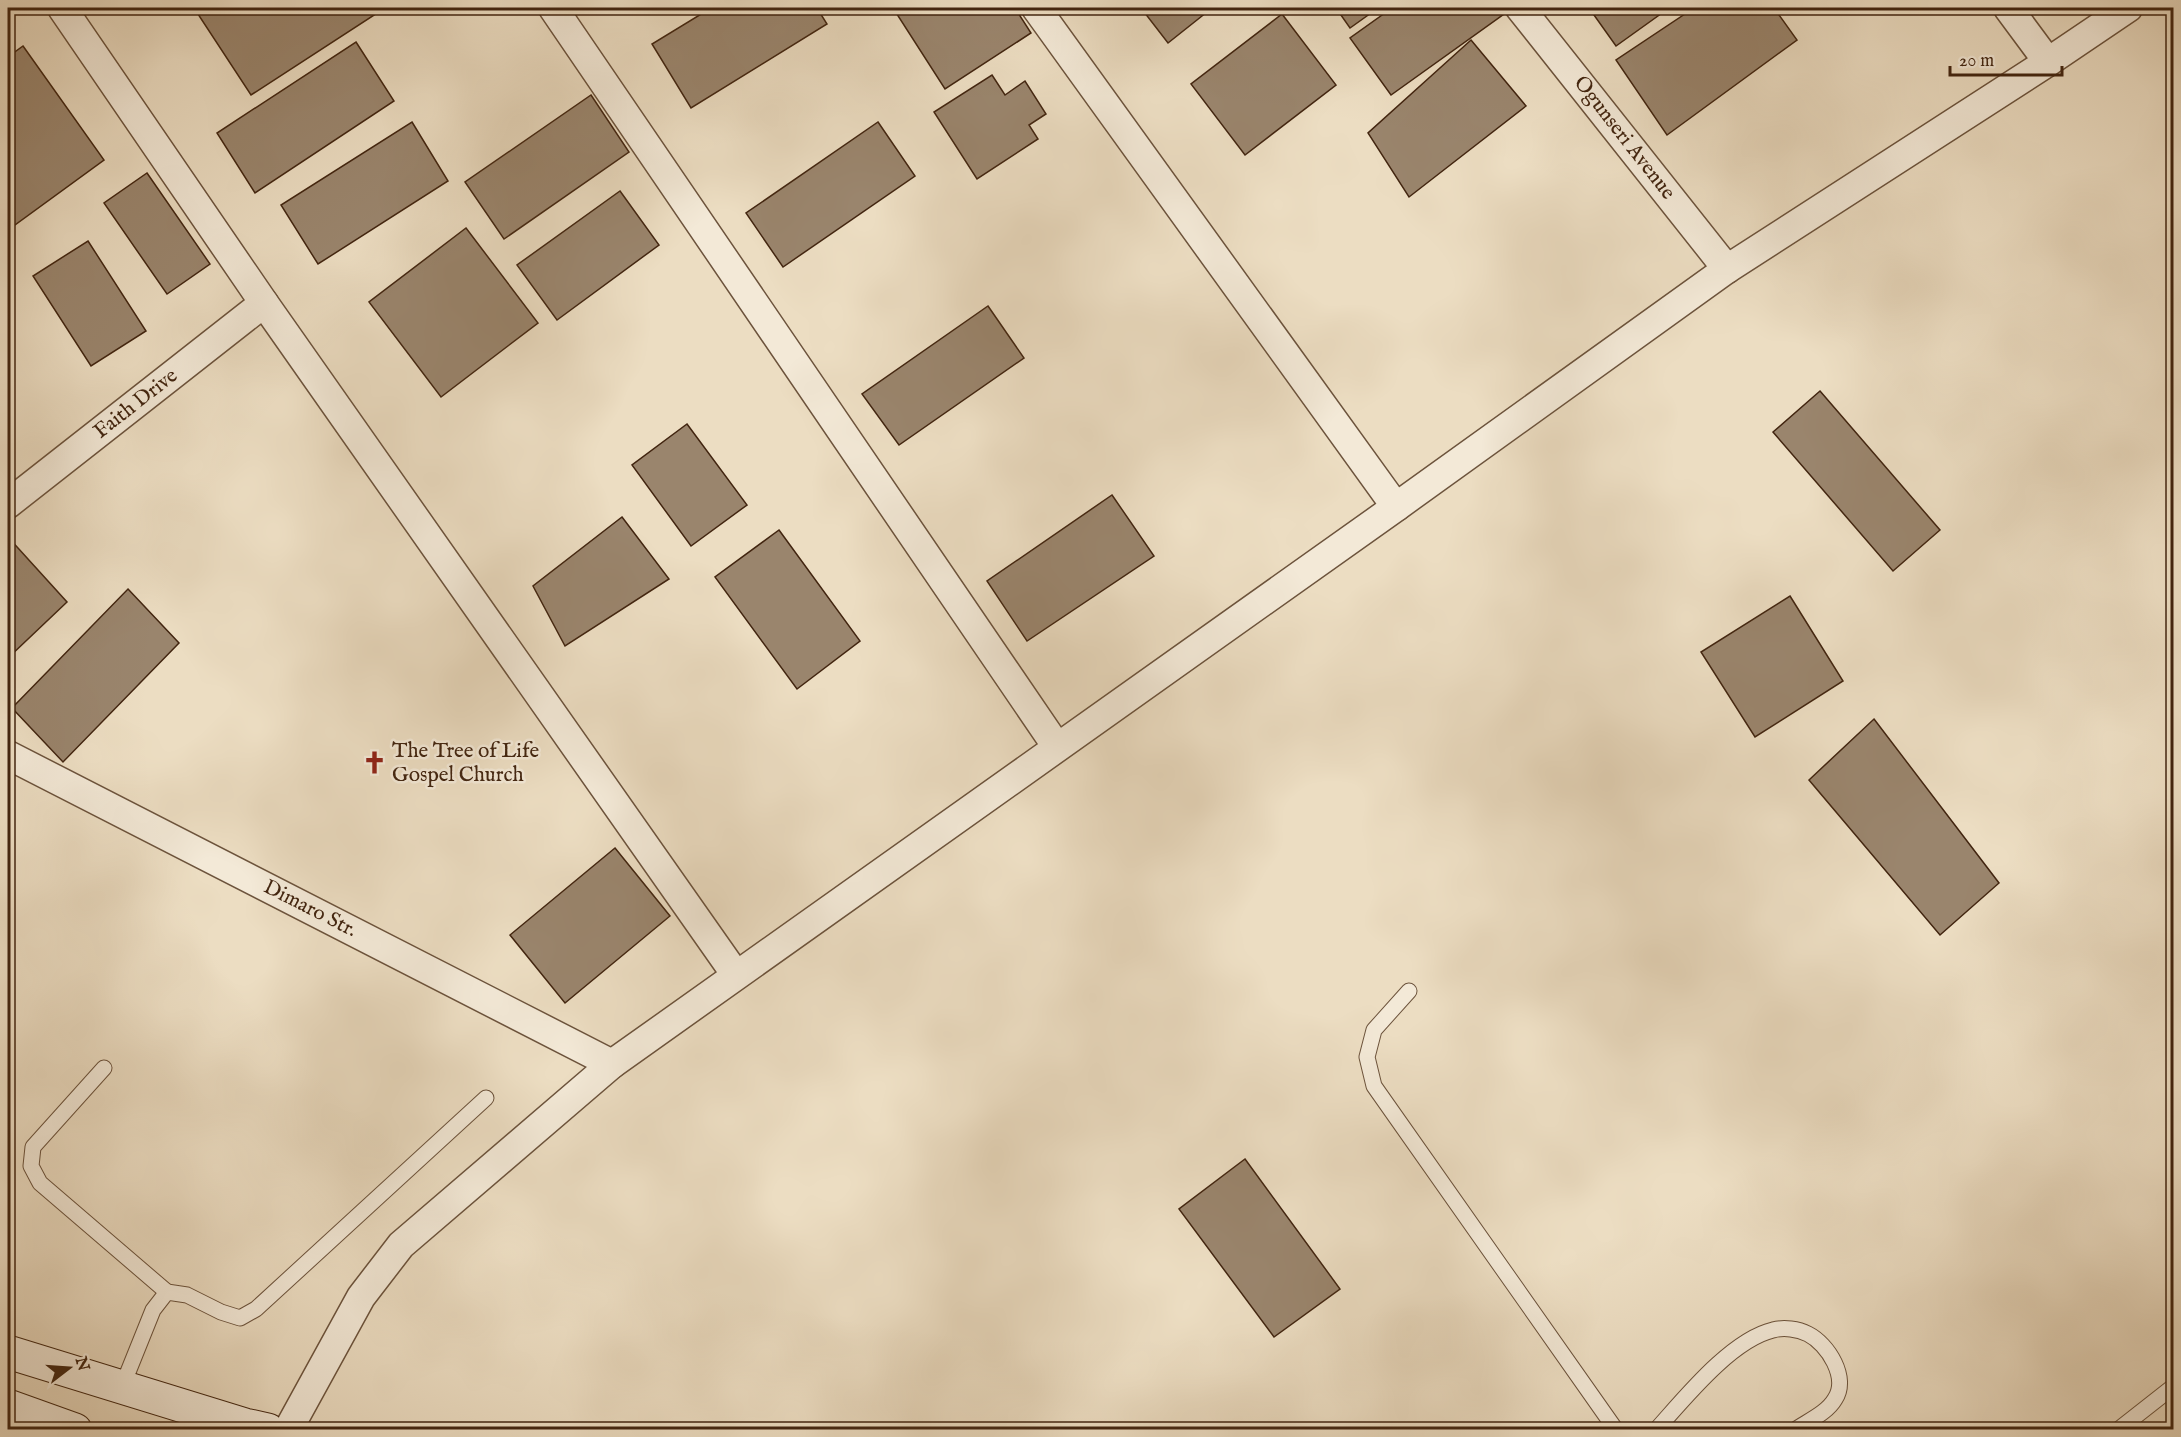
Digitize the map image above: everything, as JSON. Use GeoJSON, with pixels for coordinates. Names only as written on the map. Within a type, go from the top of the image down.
{"type":"FeatureCollection","features":[{"type":"Feature","properties":{"kind":"main road"},"geometry":{"type":"LineString","coordinates":[[8,1352],[245,1425],[268,1430]]}},
{"type":"Feature","properties":{"kind":"main road"},"geometry":{"type":"LineString","coordinates":[[8,1406],[75,1430]]}},
{"type":"Feature","properties":{"kind":"street"},"geometry":{"type":"LineString","coordinates":[[62,8],[264,303],[736,975]]}},
{"type":"Feature","properties":{"kind":"street"},"geometry":{"type":"LineString","coordinates":[[553,8],[1057,747]]}},
{"type":"Feature","properties":{"kind":"street"},"geometry":{"type":"LineString","coordinates":[[1036,8],[1396,507]]}},
{"type":"Feature","properties":{"kind":"street","name":"Ogunseri Avenue"},"geometry":{"type":"LineString","coordinates":[[1520,8],[1727,268]]}},
{"type":"Feature","properties":{"kind":"street"},"geometry":{"type":"LineString","coordinates":[[2008,8],[2048,62]]}},
{"type":"Feature","properties":{"kind":"street"},"geometry":{"type":"LineString","coordinates":[[288,1430],[361,1297],[402,1245],[612,1064],[1396,507],[1727,268],[2128,8]]}},
{"type":"Feature","properties":{"kind":"street","name":"Faith Drive"},"geometry":{"type":"LineString","coordinates":[[8,504],[264,303]]}},
{"type":"Feature","properties":{"kind":"street","name":"Dimaro Str."},"geometry":{"type":"LineString","coordinates":[[8,755],[612,1064]]}},
{"type":"Feature","properties":{"kind":"lane"},"geometry":{"type":"LineString","coordinates":[[1409,990],[1374,1030],[1367,1057],[1374,1086],[1616,1430]]}},
{"type":"Feature","properties":{"kind":"lane"},"geometry":{"type":"LineString","coordinates":[[104,1068],[33,1147],[31,1166],[40,1183],[167,1292],[187,1295],[221,1312],[240,1317],[256,1308],[486,1098]]}},
{"type":"Feature","properties":{"kind":"lane"},"geometry":{"type":"LineString","coordinates":[[122,1387],[153,1310],[167,1292]]}},
{"type":"Feature","properties":{"kind":"lane"},"geometry":{"type":"LineString","coordinates":[[1656,1430],[1725,1358],[1751,1339],[1773,1330],[1792,1329],[1810,1334],[1827,1350],[1836,1367],[1840,1384],[1836,1399],[1796,1430]]}},
{"type":"Feature","properties":{"kind":"lane"},"geometry":{"type":"LineString","coordinates":[[2118,1430],[2174,1386]]}},
{"type":"Feature","properties":{"kind":"building"},"geometry":{"type":"Polygon","coordinates":[[[194,8],[385,8],[251,95],[194,8]]]}},
{"type":"Feature","properties":{"kind":"building"},"geometry":{"type":"Polygon","coordinates":[[[711,8],[817,8],[827,24],[691,108],[652,44],[711,8]]]}},
{"type":"Feature","properties":{"kind":"building"},"geometry":{"type":"Polygon","coordinates":[[[893,8],[1015,8],[1031,33],[945,89],[893,8]]]}},
{"type":"Feature","properties":{"kind":"building"},"geometry":{"type":"Polygon","coordinates":[[[1141,8],[1212,8],[1168,43],[1141,8]]]}},
{"type":"Feature","properties":{"kind":"building"},"geometry":{"type":"Polygon","coordinates":[[[1336,8],[1378,8],[1350,28],[1336,8]]]}},
{"type":"Feature","properties":{"kind":"building"},"geometry":{"type":"Polygon","coordinates":[[[1392,8],[1499,8],[1504,14],[1391,95],[1350,38],[1392,8]]]}},
{"type":"Feature","properties":{"kind":"building"},"geometry":{"type":"Polygon","coordinates":[[[1589,8],[1669,8],[1616,46],[1589,8]]]}},
{"type":"Feature","properties":{"kind":"building"},"geometry":{"type":"Polygon","coordinates":[[[1694,8],[1774,8],[1797,40],[1667,135],[1616,60],[1694,8]]]}},
{"type":"Feature","properties":{"kind":"building"},"geometry":{"type":"Polygon","coordinates":[[[1282,14],[1336,85],[1245,155],[1191,84],[1282,14]]]}},
{"type":"Feature","properties":{"kind":"building"},"geometry":{"type":"Polygon","coordinates":[[[1471,40],[1526,106],[1409,197],[1368,133],[1471,40]]]}},
{"type":"Feature","properties":{"kind":"building"},"geometry":{"type":"Polygon","coordinates":[[[356,42],[394,101],[255,193],[217,133],[356,42]]]}},
{"type":"Feature","properties":{"kind":"building"},"geometry":{"type":"Polygon","coordinates":[[[23,46],[104,160],[8,230],[8,57],[23,46]]]}},
{"type":"Feature","properties":{"kind":"building"},"geometry":{"type":"Polygon","coordinates":[[[992,75],[1005,95],[1025,81],[1046,114],[1029,125],[1038,139],[977,179],[934,112],[992,75]]]}},
{"type":"Feature","properties":{"kind":"building"},"geometry":{"type":"Polygon","coordinates":[[[591,95],[629,152],[504,239],[465,182],[591,95]]]}},
{"type":"Feature","properties":{"kind":"building"},"geometry":{"type":"Polygon","coordinates":[[[412,122],[448,181],[318,264],[281,205],[412,122]]]}},
{"type":"Feature","properties":{"kind":"building"},"geometry":{"type":"Polygon","coordinates":[[[878,122],[915,176],[783,267],[746,213],[878,122]]]}},
{"type":"Feature","properties":{"kind":"building"},"geometry":{"type":"Polygon","coordinates":[[[147,173],[210,264],[167,294],[104,203],[147,173]]]}},
{"type":"Feature","properties":{"kind":"building"},"geometry":{"type":"Polygon","coordinates":[[[620,191],[659,245],[557,320],[517,265],[620,191]]]}},
{"type":"Feature","properties":{"kind":"building"},"geometry":{"type":"Polygon","coordinates":[[[466,228],[538,323],[441,397],[369,302],[466,228]]]}},
{"type":"Feature","properties":{"kind":"building"},"geometry":{"type":"Polygon","coordinates":[[[88,241],[146,331],[91,366],[33,276],[88,241]]]}},
{"type":"Feature","properties":{"kind":"building"},"geometry":{"type":"Polygon","coordinates":[[[988,306],[1024,358],[899,445],[862,394],[988,306]]]}},
{"type":"Feature","properties":{"kind":"building"},"geometry":{"type":"Polygon","coordinates":[[[1820,391],[1940,530],[1893,571],[1773,432],[1820,391]]]}},
{"type":"Feature","properties":{"kind":"building"},"geometry":{"type":"Polygon","coordinates":[[[687,424],[747,505],[691,546],[632,465],[687,424]]]}},
{"type":"Feature","properties":{"kind":"building"},"geometry":{"type":"Polygon","coordinates":[[[1112,495],[1154,556],[1027,641],[987,581],[1112,495]]]}},
{"type":"Feature","properties":{"kind":"building"},"geometry":{"type":"Polygon","coordinates":[[[622,517],[669,579],[565,646],[533,586],[622,517]]]}},
{"type":"Feature","properties":{"kind":"building"},"geometry":{"type":"Polygon","coordinates":[[[779,530],[860,641],[797,689],[715,577],[779,530]]]}},
{"type":"Feature","properties":{"kind":"building"},"geometry":{"type":"Polygon","coordinates":[[[8,537],[67,602],[8,658],[8,537]]]}},
{"type":"Feature","properties":{"kind":"building"},"geometry":{"type":"Polygon","coordinates":[[[128,589],[179,643],[63,762],[12,708],[128,589]]]}},
{"type":"Feature","properties":{"kind":"building"},"geometry":{"type":"Polygon","coordinates":[[[1790,596],[1843,681],[1755,737],[1701,652],[1790,596]]]}},
{"type":"Feature","properties":{"kind":"building"},"geometry":{"type":"Polygon","coordinates":[[[1874,719],[1999,883],[1940,935],[1809,780],[1874,719]]]}},
{"type":"Feature","properties":{"kind":"building"},"geometry":{"type":"Polygon","coordinates":[[[615,848],[670,916],[565,1003],[510,935],[615,848]]]}},
{"type":"Feature","properties":{"kind":"building"},"geometry":{"type":"Polygon","coordinates":[[[1245,1159],[1340,1289],[1274,1337],[1179,1209],[1245,1159]]]}},
{"type":"Feature","properties":{"kind":"place","name":"The Tree of Life Gospel Church"},"geometry":{"type":"Point","coordinates":[374,763]}}]}
